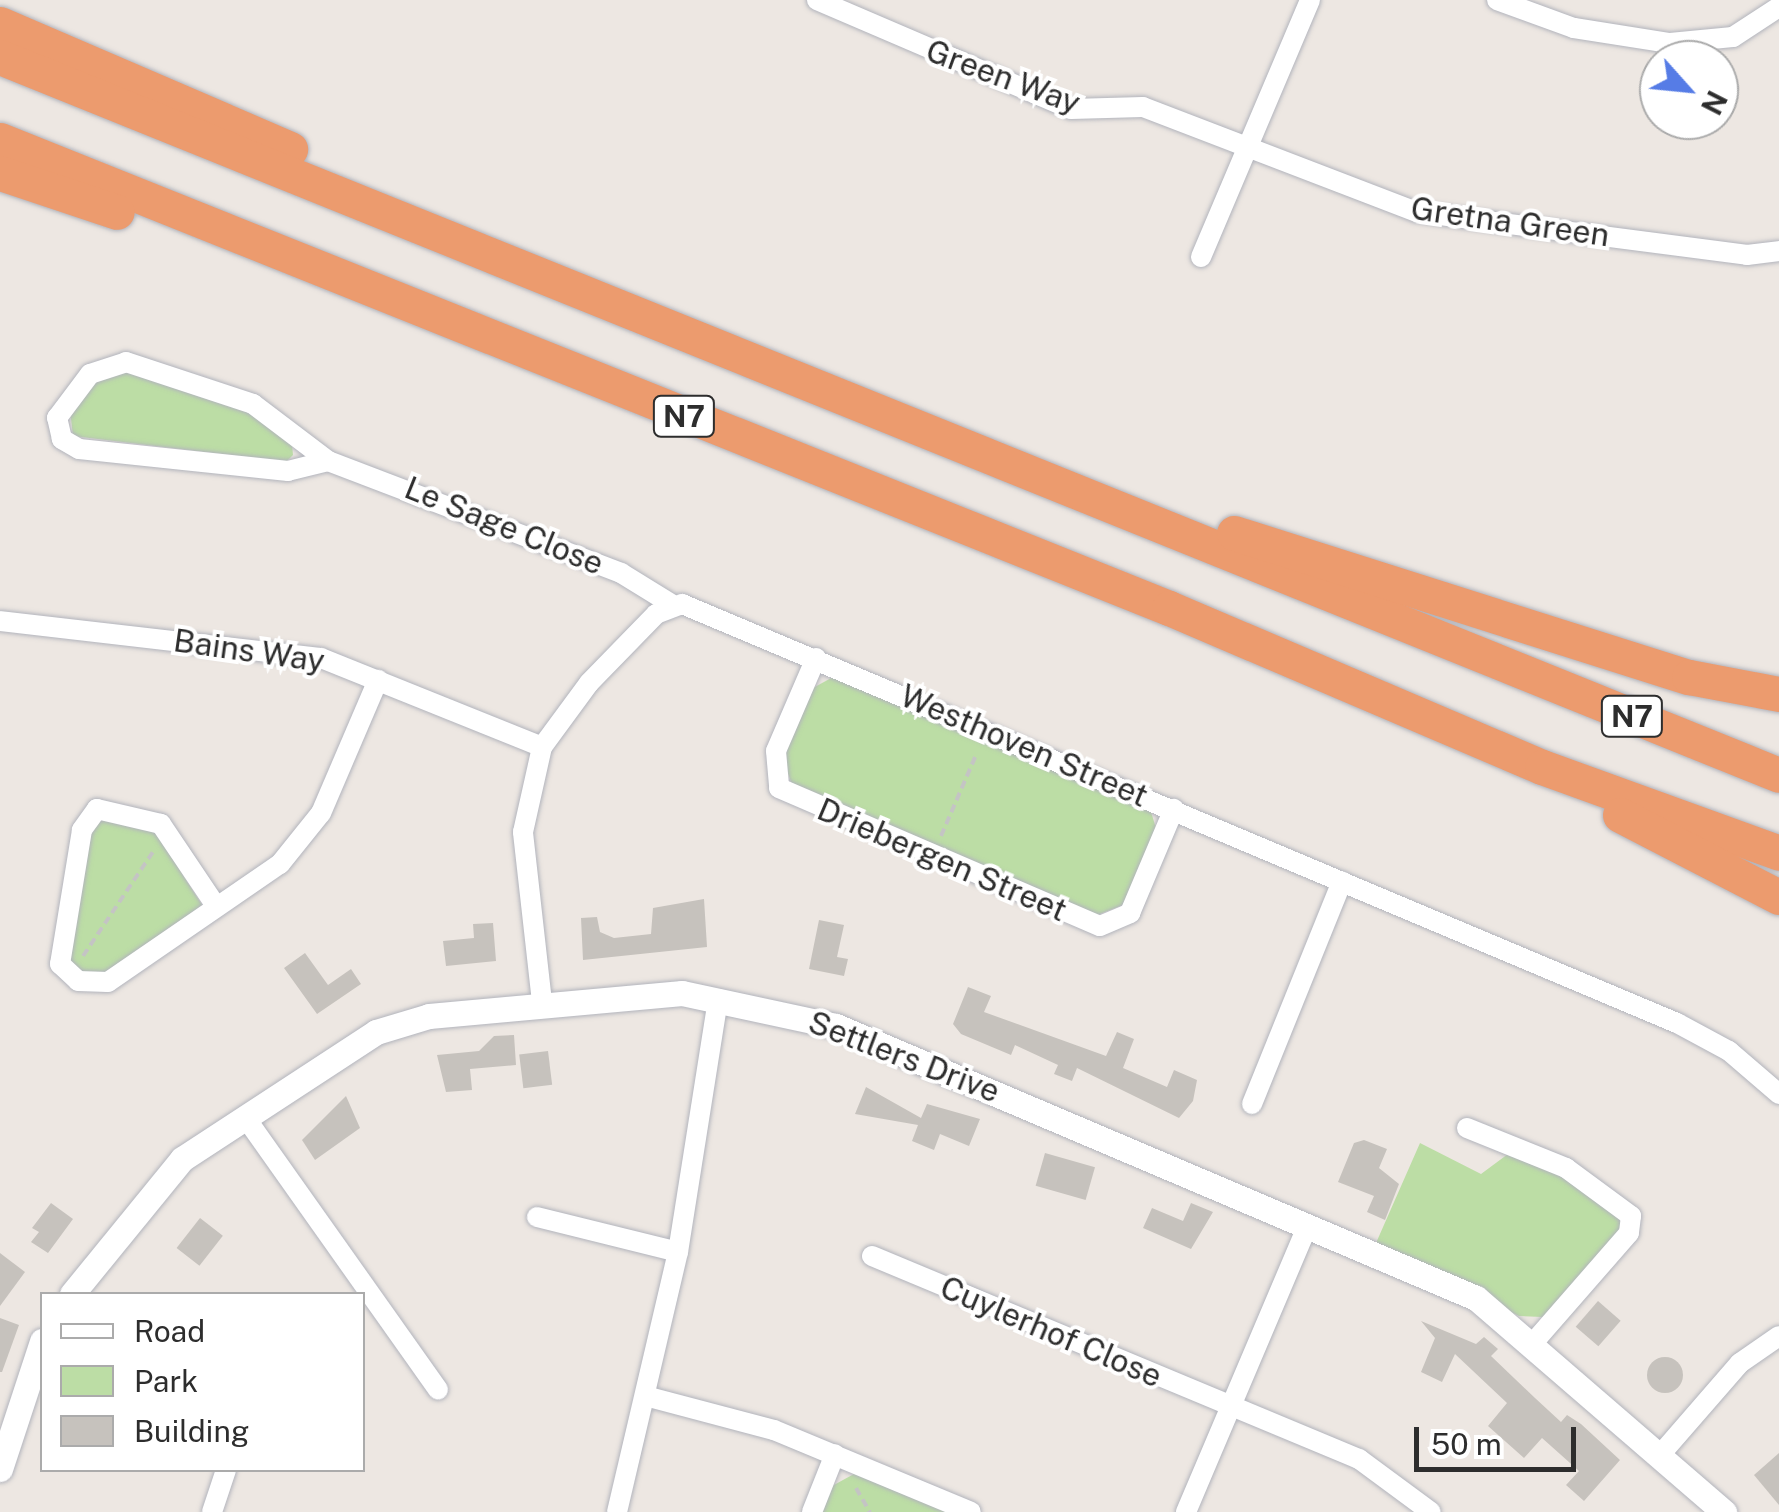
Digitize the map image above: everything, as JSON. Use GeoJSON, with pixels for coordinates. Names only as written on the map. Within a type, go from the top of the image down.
{"type":"FeatureCollection","features":[{"type":"Feature","properties":{"kind":"highway"},"geometry":{"type":"LineString","coordinates":[[0,24],[392,193],[417,223]]}},
{"type":"Feature","properties":{"kind":"highway","name":"N7"},"geometry":{"type":"LineString","coordinates":[[0,57],[1779,775]]}},
{"type":"Feature","properties":{"kind":"highway","name":"N7"},"geometry":{"type":"LineString","coordinates":[[0,140],[200,224],[1169,608],[1542,767],[1779,853]]}},
{"type":"Feature","properties":{"kind":"highway"},"geometry":{"type":"LineString","coordinates":[[0,173],[156,225],[200,224]]}},
{"type":"Feature","properties":{"kind":"highway"},"geometry":{"type":"LineString","coordinates":[[1027,471],[1689,677],[1779,694]]}},
{"type":"Feature","properties":{"kind":"highway"},"geometry":{"type":"LineString","coordinates":[[1542,767],[1779,897]]}},
{"type":"Feature","properties":{"kind":"street","name":"Green Way"},"geometry":{"type":"LineString","coordinates":[[817,0],[1071,109],[1142,107],[1250,150]]}},
{"type":"Feature","properties":{"kind":"street"},"geometry":{"type":"LineString","coordinates":[[1201,257],[1250,150],[1310,0]]}},
{"type":"Feature","properties":{"kind":"street"},"geometry":{"type":"LineString","coordinates":[[1498,0],[1574,28],[1670,43],[1733,37],[1779,7]]}},
{"type":"Feature","properties":{"kind":"street","name":"Gretna Green"},"geometry":{"type":"LineString","coordinates":[[1250,150],[1417,212],[1747,255],[1779,252]]}},
{"type":"Feature","properties":{"kind":"street","name":"Le Sage Close"},"geometry":{"type":"LineString","coordinates":[[328,461],[288,471],[79,449],[62,439],[57,418],[90,374],[126,362],[253,404],[328,461],[621,573],[673,605]]}},
{"type":"Feature","properties":{"kind":"street"},"geometry":{"type":"LineString","coordinates":[[542,1002],[524,832],[542,747],[589,683],[673,605]]}},
{"type":"Feature","properties":{"kind":"street","name":"Westhoven Street"},"geometry":{"type":"LineString","coordinates":[[673,605],[816,658],[1706,1036],[1779,1094]]}},
{"type":"Feature","properties":{"kind":"street","name":"Bains Way"},"geometry":{"type":"LineString","coordinates":[[0,621],[305,654],[542,747]]}},
{"type":"Feature","properties":{"kind":"street","name":"Driebergen Street"},"geometry":{"type":"LineString","coordinates":[[816,658],[776,751],[775,784],[932,856],[1109,928],[1130,913],[1174,809]]}},
{"type":"Feature","properties":{"kind":"street"},"geometry":{"type":"LineString","coordinates":[[216,906],[168,832],[147,816],[102,808],[87,816],[60,955],[70,975],[88,984],[108,982],[280,864],[310,832],[378,680]]}},
{"type":"Feature","properties":{"kind":"street"},"geometry":{"type":"LineString","coordinates":[[1252,1104],[1342,881]]}},
{"type":"Feature","properties":{"kind":"street","name":"Settlers Drive"},"geometry":{"type":"LineString","coordinates":[[74,1292],[159,1180],[245,1116],[390,1026],[542,1002],[670,992],[836,1026],[1476,1298],[1534,1342],[1724,1512]]}},
{"type":"Feature","properties":{"kind":"street"},"geometry":{"type":"LineString","coordinates":[[617,1512],[678,1252],[718,999]]}},
{"type":"Feature","properties":{"kind":"street"},"geometry":{"type":"LineString","coordinates":[[245,1116],[358,1292]]}},
{"type":"Feature","properties":{"kind":"street"},"geometry":{"type":"LineString","coordinates":[[1467,1128],[1566,1168],[1631,1216],[1630,1233],[1534,1342]]}},
{"type":"Feature","properties":{"kind":"street"},"geometry":{"type":"LineString","coordinates":[[537,1217],[678,1252]]}},
{"type":"Feature","properties":{"kind":"street"},"geometry":{"type":"LineString","coordinates":[[1186,1512],[1308,1224]]}},
{"type":"Feature","properties":{"kind":"street","name":"Cuylerhof Close"},"geometry":{"type":"LineString","coordinates":[[872,1256],[1359,1459],[1431,1512]]}},
{"type":"Feature","properties":{"kind":"street"},"geometry":{"type":"LineString","coordinates":[[368,1308],[438,1390]]}},
{"type":"Feature","properties":{"kind":"street"},"geometry":{"type":"LineString","coordinates":[[1660,1454],[1740,1363],[1779,1336]]}},
{"type":"Feature","properties":{"kind":"street"},"geometry":{"type":"LineString","coordinates":[[0,1469],[6,1436],[40,1346]]}},
{"type":"Feature","properties":{"kind":"street"},"geometry":{"type":"LineString","coordinates":[[644,1396],[835,1454],[971,1512]]}},
{"type":"Feature","properties":{"kind":"street"},"geometry":{"type":"LineString","coordinates":[[812,1512],[835,1454]]}},
{"type":"Feature","properties":{"kind":"street"},"geometry":{"type":"LineString","coordinates":[[212,1512],[225,1472]]}},
{"type":"Feature","properties":{"kind":"path"},"geometry":{"type":"LineString","coordinates":[[932,856],[987,730]]}},
{"type":"Feature","properties":{"kind":"path"},"geometry":{"type":"LineString","coordinates":[[70,975],[168,832]]}},
{"type":"Feature","properties":{"kind":"green space"},"geometry":{"type":"Polygon","coordinates":[[[119,368],[243,408],[292,445],[293,455],[286,462],[73,436],[70,410],[97,377],[119,368]]]}},
{"type":"Feature","properties":{"kind":"green space"},"geometry":{"type":"Polygon","coordinates":[[[833,677],[1151,812],[1156,828],[1123,905],[1097,915],[792,785],[783,758],[813,688],[833,677]]]}},
{"type":"Feature","properties":{"kind":"green space"},"geometry":{"type":"Polygon","coordinates":[[[104,818],[151,825],[202,905],[107,974],[87,977],[69,962],[92,829],[104,818]]]}},
{"type":"Feature","properties":{"kind":"green space"},"geometry":{"type":"Polygon","coordinates":[[[1420,1143],[1481,1174],[1508,1154],[1565,1177],[1620,1218],[1621,1229],[1543,1317],[1519,1316],[1376,1243],[1420,1143]]]}},
{"type":"Feature","properties":{"kind":"green space"},"geometry":{"type":"Polygon","coordinates":[[[854,1474],[947,1512],[822,1512],[832,1486],[854,1474]]]}},
{"type":"Feature","properties":{"kind":"building"},"geometry":{"type":"Polygon","coordinates":[[[704,899],[707,947],[583,960],[581,918],[597,917],[600,932],[614,938],[651,934],[653,908],[704,899]]]}},
{"type":"Feature","properties":{"kind":"building"},"geometry":{"type":"Polygon","coordinates":[[[819,920],[844,925],[837,957],[848,959],[844,976],[809,969],[819,920]]]}},
{"type":"Feature","properties":{"kind":"building"},"geometry":{"type":"Polygon","coordinates":[[[493,923],[496,961],[446,966],[443,941],[474,938],[473,924],[493,923]]]}},
{"type":"Feature","properties":{"kind":"building"},"geometry":{"type":"Polygon","coordinates":[[[305,953],[328,985],[351,969],[361,984],[317,1014],[284,968],[305,953]]]}},
{"type":"Feature","properties":{"kind":"building"},"geometry":{"type":"Polygon","coordinates":[[[968,987],[991,996],[984,1012],[1106,1056],[1117,1032],[1134,1039],[1123,1068],[1167,1087],[1174,1070],[1197,1080],[1193,1101],[1179,1118],[1077,1068],[1072,1081],[1054,1074],[1058,1065],[1015,1045],[1011,1055],[961,1034],[953,1024],[968,987]]]}},
{"type":"Feature","properties":{"kind":"building"},"geometry":{"type":"Polygon","coordinates":[[[514,1035],[516,1065],[470,1069],[472,1090],[446,1092],[437,1055],[479,1051],[494,1036],[514,1035]]]}},
{"type":"Feature","properties":{"kind":"building"},"geometry":{"type":"Polygon","coordinates":[[[548,1051],[552,1085],[523,1088],[519,1055],[548,1051]]]}},
{"type":"Feature","properties":{"kind":"building"},"geometry":{"type":"Polygon","coordinates":[[[866,1087],[921,1118],[927,1104],[980,1119],[969,1146],[940,1134],[934,1150],[912,1141],[918,1125],[855,1114],[866,1087]]]}},
{"type":"Feature","properties":{"kind":"building"},"geometry":{"type":"Polygon","coordinates":[[[346,1096],[360,1128],[315,1160],[302,1140],[346,1096]]]}},
{"type":"Feature","properties":{"kind":"building"},"geometry":{"type":"Polygon","coordinates":[[[1364,1140],[1387,1149],[1379,1168],[1399,1184],[1385,1220],[1367,1212],[1374,1196],[1338,1182],[1354,1143],[1364,1140]]]}},
{"type":"Feature","properties":{"kind":"building"},"geometry":{"type":"Polygon","coordinates":[[[1045,1153],[1095,1167],[1086,1200],[1036,1186],[1045,1153]]]}},
{"type":"Feature","properties":{"kind":"building"},"geometry":{"type":"Polygon","coordinates":[[[51,1203],[73,1219],[48,1253],[31,1242],[39,1232],[32,1228],[51,1203]]]}},
{"type":"Feature","properties":{"kind":"building"},"geometry":{"type":"Polygon","coordinates":[[[1191,1203],[1213,1212],[1191,1249],[1143,1228],[1152,1208],[1183,1221],[1191,1203]]]}},
{"type":"Feature","properties":{"kind":"building"},"geometry":{"type":"Polygon","coordinates":[[[200,1218],[223,1236],[199,1266],[177,1248],[200,1218]]]}},
{"type":"Feature","properties":{"kind":"building"},"geometry":{"type":"Polygon","coordinates":[[[0,1253],[25,1272],[0,1306],[0,1253]]]}},
{"type":"Feature","properties":{"kind":"building"},"geometry":{"type":"Polygon","coordinates":[[[1598,1301],[1621,1321],[1598,1346],[1576,1327],[1598,1301]]]}},
{"type":"Feature","properties":{"kind":"building"},"geometry":{"type":"Polygon","coordinates":[[[0,1318],[19,1325],[2,1372],[0,1372],[0,1318]]]}},
{"type":"Feature","properties":{"kind":"building"},"geometry":{"type":"Polygon","coordinates":[[[1421,1321],[1476,1344],[1484,1337],[1498,1349],[1491,1356],[1561,1422],[1567,1415],[1581,1424],[1620,1460],[1584,1501],[1566,1485],[1579,1471],[1542,1438],[1524,1458],[1488,1426],[1507,1403],[1455,1354],[1442,1382],[1421,1372],[1435,1338],[1421,1321]]]}},
{"type":"Feature","properties":{"kind":"building"},"geometry":{"type":"Polygon","coordinates":[[[1665,1357],[1678,1362],[1683,1375],[1678,1388],[1665,1393],[1652,1388],[1647,1375],[1652,1362],[1665,1357]]]}},
{"type":"Feature","properties":{"kind":"building"},"geometry":{"type":"Polygon","coordinates":[[[1779,1453],[1779,1505],[1754,1475],[1779,1453]]]}}]}
